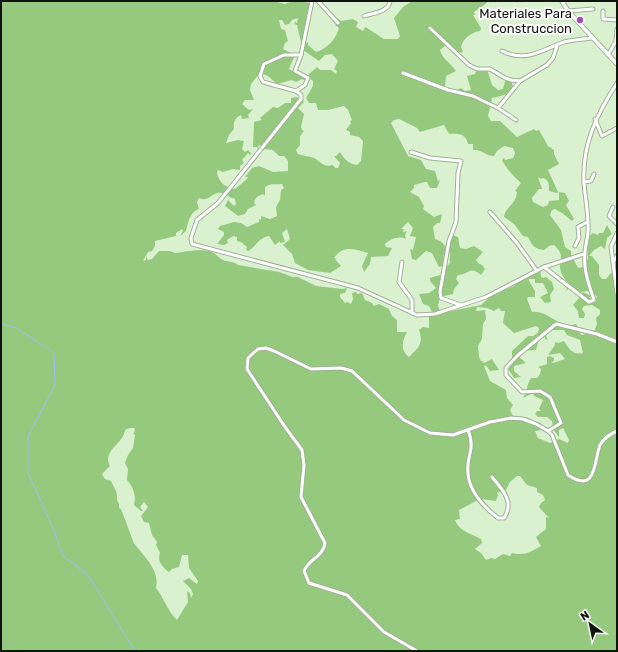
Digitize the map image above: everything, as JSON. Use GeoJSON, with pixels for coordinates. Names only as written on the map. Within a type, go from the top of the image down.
{"type":"FeatureCollection","features":[{"type":"Feature","properties":{"kind":"street"},"geometry":{"type":"LineString","coordinates":[[296,91],[305,84],[308,78],[294,71],[301,54],[312,1]]}},
{"type":"Feature","properties":{"kind":"street"},"geometry":{"type":"LineString","coordinates":[[318,1],[338,23]]}},
{"type":"Feature","properties":{"kind":"street"},"geometry":{"type":"LineString","coordinates":[[562,1],[568,11],[617,64]]}},
{"type":"Feature","properties":{"kind":"street"},"geometry":{"type":"LineString","coordinates":[[364,16],[385,9],[390,3]]}},
{"type":"Feature","properties":{"kind":"street"},"geometry":{"type":"LineString","coordinates":[[568,11],[593,9]]}},
{"type":"Feature","properties":{"kind":"street"},"geometry":{"type":"LineString","coordinates":[[603,11],[604,19],[617,20]]}},
{"type":"Feature","properties":{"kind":"street"},"geometry":{"type":"LineString","coordinates":[[430,28],[469,65],[477,69],[490,69],[505,78],[520,80]]}},
{"type":"Feature","properties":{"kind":"street"},"geometry":{"type":"LineString","coordinates":[[608,55],[616,41],[617,29]]}},
{"type":"Feature","properties":{"kind":"street"},"geometry":{"type":"LineString","coordinates":[[502,51],[516,56],[537,54],[566,42],[592,38]]}},
{"type":"Feature","properties":{"kind":"street"},"geometry":{"type":"LineString","coordinates":[[498,108],[520,80],[547,65],[553,58],[557,46]]}},
{"type":"Feature","properties":{"kind":"street"},"geometry":{"type":"LineString","coordinates":[[301,54],[284,55],[264,64],[260,76],[264,82],[296,91],[301,95],[297,105],[218,203],[196,222],[191,238],[192,244],[358,288],[417,315],[435,314],[486,297],[544,267],[584,254]]}},
{"type":"Feature","properties":{"kind":"street"},"geometry":{"type":"LineString","coordinates":[[403,73],[448,90],[474,96],[498,108],[516,120]]}},
{"type":"Feature","properties":{"kind":"street"},"geometry":{"type":"LineString","coordinates":[[544,267],[591,302],[594,300],[586,278],[584,254],[588,232],[584,182],[586,147],[595,119],[617,83]]}},
{"type":"Feature","properties":{"kind":"street"},"geometry":{"type":"LineString","coordinates":[[595,119],[602,136],[617,128]]}},
{"type":"Feature","properties":{"kind":"street"},"geometry":{"type":"LineString","coordinates":[[411,152],[430,158],[461,161],[458,173],[456,222],[449,242],[440,292],[441,298],[461,306]]}},
{"type":"Feature","properties":{"kind":"street"},"geometry":{"type":"LineString","coordinates":[[584,182],[591,181],[594,174]]}},
{"type":"Feature","properties":{"kind":"street"},"geometry":{"type":"LineString","coordinates":[[613,207],[609,216],[617,224]]}},
{"type":"Feature","properties":{"kind":"street"},"geometry":{"type":"LineString","coordinates":[[490,212],[517,243],[536,271]]}},
{"type":"Feature","properties":{"kind":"street"},"geometry":{"type":"LineString","coordinates":[[575,246],[579,238],[578,228],[587,222]]}},
{"type":"Feature","properties":{"kind":"street"},"geometry":{"type":"LineString","coordinates":[[617,233],[611,247],[617,293]]}},
{"type":"Feature","properties":{"kind":"street"},"geometry":{"type":"LineString","coordinates":[[613,262],[617,256]]}},
{"type":"Feature","properties":{"kind":"street"},"geometry":{"type":"LineString","coordinates":[[402,262],[399,282],[412,300],[412,313]]}},
{"type":"Feature","properties":{"kind":"street"},"geometry":{"type":"LineString","coordinates":[[548,431],[561,423],[551,398],[540,391],[520,391],[506,375],[506,368],[524,348],[554,324],[560,324],[617,342]]}},
{"type":"Feature","properties":{"kind":"street"},"geometry":{"type":"LineString","coordinates":[[417,651],[384,632],[347,595],[309,583],[304,571],[306,566],[320,553],[324,543],[300,497],[304,453],[247,369],[248,358],[254,351],[260,348],[266,348],[311,369],[342,368],[352,371],[404,420],[430,433],[453,435],[490,422],[511,418],[523,419],[548,431],[555,440],[568,476],[581,480],[588,479],[594,474],[601,444],[608,435],[617,431]]}},
{"type":"Feature","properties":{"kind":"street"},"geometry":{"type":"LineString","coordinates":[[468,430],[473,443],[468,472],[470,483],[476,495],[486,508],[498,518],[504,518],[508,506],[508,499],[492,476]]}},
{"type":"Feature","properties":{"kind":"green space"},"geometry":{"type":"Polygon","coordinates":[[[1,1],[273,1],[285,4],[295,2],[312,3],[312,7],[308,13],[304,42],[301,42],[297,25],[294,24],[295,22],[297,23],[298,18],[285,25],[282,20],[279,20],[281,29],[285,30],[288,41],[285,43],[283,49],[295,55],[289,69],[303,77],[307,82],[302,79],[296,82],[292,80],[277,84],[268,76],[260,73],[251,84],[250,90],[254,100],[245,100],[242,104],[249,110],[253,109],[248,115],[249,118],[242,119],[241,115],[235,120],[234,129],[229,135],[226,143],[238,140],[244,141],[242,149],[245,152],[248,150],[251,153],[250,155],[248,153],[242,160],[244,163],[240,166],[240,170],[233,169],[223,172],[218,170],[217,172],[219,179],[223,184],[235,189],[247,179],[248,177],[245,177],[252,168],[259,166],[273,172],[288,171],[288,161],[284,156],[279,156],[273,150],[263,149],[260,145],[258,146],[259,150],[257,147],[253,147],[254,122],[262,120],[260,118],[273,107],[278,108],[285,103],[291,103],[291,98],[296,97],[304,102],[298,108],[304,114],[301,127],[304,131],[300,136],[300,145],[296,150],[298,154],[314,158],[322,164],[330,166],[333,165],[335,168],[338,168],[340,163],[334,156],[340,152],[345,159],[352,164],[357,165],[361,161],[363,141],[359,137],[350,135],[350,132],[346,130],[351,123],[350,121],[352,120],[348,110],[344,106],[328,110],[318,110],[316,103],[309,103],[306,98],[313,86],[313,81],[309,78],[309,74],[317,67],[320,70],[331,70],[336,74],[337,71],[334,69],[338,61],[332,54],[325,55],[319,61],[300,48],[308,42],[308,45],[316,52],[327,46],[338,32],[339,28],[335,25],[340,24],[336,21],[337,18],[341,21],[353,19],[358,22],[356,27],[363,31],[365,27],[384,39],[398,39],[400,36],[394,18],[403,7],[412,1],[486,1],[487,3],[474,12],[475,15],[473,15],[481,28],[480,31],[471,34],[466,38],[461,47],[463,52],[457,53],[450,46],[446,45],[440,50],[442,56],[456,71],[446,76],[445,87],[448,90],[456,91],[461,88],[465,91],[471,90],[467,76],[475,74],[477,70],[484,67],[487,69],[492,85],[498,90],[503,89],[506,78],[511,80],[514,90],[492,98],[488,116],[491,121],[500,121],[517,137],[534,129],[536,131],[539,130],[548,146],[554,150],[554,154],[559,164],[548,170],[558,192],[549,191],[549,184],[547,181],[538,177],[542,189],[539,189],[532,198],[533,202],[543,207],[548,205],[549,201],[559,200],[559,192],[565,193],[569,201],[566,205],[574,219],[572,221],[555,209],[552,210],[550,215],[561,230],[565,247],[571,251],[571,255],[578,268],[583,267],[588,259],[588,237],[593,233],[598,235],[599,233],[603,233],[607,225],[612,234],[607,238],[605,249],[601,246],[594,250],[589,256],[592,256],[599,265],[599,275],[602,279],[606,279],[611,273],[617,273],[617,651],[1,651],[1,1]],[[399,119],[394,120],[391,123],[408,156],[421,160],[426,169],[435,171],[438,181],[440,180],[437,188],[430,188],[427,182],[425,182],[414,185],[414,188],[410,192],[419,197],[424,206],[423,209],[434,217],[442,214],[440,223],[437,223],[433,227],[435,239],[444,244],[448,254],[443,255],[445,260],[443,266],[439,267],[432,253],[426,251],[416,260],[412,259],[410,249],[413,250],[416,237],[410,236],[413,228],[408,222],[401,229],[404,229],[403,232],[407,231],[405,235],[406,239],[398,238],[387,242],[385,244],[386,247],[392,248],[388,256],[371,257],[370,264],[364,272],[362,266],[368,253],[353,249],[341,251],[337,254],[334,258],[336,258],[335,259],[341,266],[330,273],[308,270],[295,263],[292,254],[283,245],[290,239],[287,229],[282,233],[285,242],[280,243],[280,241],[275,245],[269,236],[262,238],[248,251],[246,250],[247,247],[241,242],[237,241],[237,237],[233,236],[227,240],[228,243],[224,245],[217,244],[224,235],[224,232],[218,229],[220,226],[234,222],[241,223],[247,227],[259,222],[259,219],[261,220],[261,216],[270,219],[277,216],[276,207],[280,200],[281,190],[284,188],[282,184],[265,187],[265,196],[263,194],[257,197],[254,203],[256,205],[248,209],[245,214],[238,216],[225,206],[228,200],[234,206],[236,204],[235,199],[229,197],[227,193],[217,193],[205,199],[199,198],[197,202],[199,209],[191,215],[186,231],[180,236],[183,231],[182,229],[176,233],[176,236],[155,241],[155,246],[152,251],[148,252],[143,261],[146,260],[146,256],[148,260],[152,259],[159,251],[170,251],[175,253],[199,250],[208,251],[223,260],[238,265],[298,277],[316,286],[343,289],[347,288],[345,293],[340,294],[340,297],[345,303],[347,302],[351,304],[353,299],[352,293],[362,293],[365,300],[372,303],[374,306],[379,304],[389,309],[392,316],[397,320],[397,332],[407,332],[404,339],[403,348],[409,357],[419,345],[421,339],[419,330],[423,327],[429,328],[429,315],[432,312],[429,306],[423,304],[419,294],[429,293],[436,288],[430,281],[430,278],[440,275],[442,278],[445,276],[446,267],[450,263],[450,251],[447,240],[453,235],[458,237],[460,248],[466,249],[474,246],[483,252],[476,260],[485,269],[481,275],[477,272],[471,271],[458,275],[456,279],[459,283],[454,289],[453,294],[440,297],[438,306],[441,313],[481,305],[491,296],[514,286],[526,274],[540,268],[541,277],[546,277],[552,282],[554,289],[550,295],[551,302],[545,303],[540,297],[548,293],[543,283],[535,283],[535,279],[529,279],[535,291],[535,297],[528,297],[527,299],[532,312],[544,314],[564,324],[576,324],[581,335],[594,332],[597,324],[596,318],[600,314],[600,310],[592,305],[584,306],[582,309],[585,314],[584,318],[579,318],[578,311],[573,305],[579,296],[581,297],[583,292],[591,296],[589,298],[596,299],[597,296],[588,291],[580,292],[571,286],[566,291],[568,284],[561,272],[561,256],[558,249],[554,245],[549,246],[544,250],[536,248],[528,237],[523,236],[514,224],[504,217],[506,211],[515,200],[517,192],[515,191],[521,183],[505,166],[502,160],[504,158],[505,160],[513,158],[515,153],[513,148],[504,146],[497,151],[494,156],[491,156],[473,150],[473,144],[468,144],[465,138],[461,135],[449,134],[444,125],[420,132],[417,128],[399,119]],[[477,307],[476,311],[485,310],[486,319],[483,324],[482,339],[478,346],[479,357],[481,361],[484,361],[482,362],[484,363],[492,359],[499,370],[490,371],[486,365],[484,366],[490,381],[506,390],[507,398],[513,405],[510,410],[513,416],[521,419],[527,417],[541,423],[542,430],[535,431],[538,438],[550,443],[559,439],[568,443],[569,440],[563,428],[559,430],[559,437],[553,429],[552,421],[547,417],[538,417],[535,414],[537,411],[541,411],[539,409],[543,400],[534,396],[533,393],[523,398],[531,378],[537,378],[540,374],[541,369],[538,367],[547,364],[547,357],[550,356],[554,358],[554,361],[551,362],[553,363],[565,359],[560,353],[548,355],[555,345],[555,342],[558,343],[564,341],[573,352],[583,353],[580,340],[567,335],[564,330],[550,330],[545,334],[548,340],[545,339],[545,337],[539,339],[536,350],[521,351],[520,358],[526,363],[514,366],[514,371],[521,377],[514,378],[507,367],[512,359],[512,351],[528,336],[533,336],[538,333],[539,328],[536,326],[514,333],[503,323],[505,311],[501,311],[499,308],[494,311],[487,308],[477,307]],[[135,428],[126,429],[122,438],[109,454],[108,462],[110,466],[102,474],[105,479],[111,481],[116,492],[119,508],[121,509],[134,543],[150,563],[156,575],[156,588],[177,620],[188,602],[187,591],[190,593],[191,598],[193,594],[191,589],[183,581],[189,578],[197,584],[198,581],[189,568],[188,555],[182,555],[179,567],[172,569],[169,572],[161,564],[159,559],[160,553],[156,545],[157,542],[152,535],[149,523],[144,522],[141,516],[148,507],[144,502],[140,507],[143,511],[141,511],[134,505],[134,492],[127,480],[128,469],[125,463],[133,448],[135,435],[133,433],[135,428]],[[517,476],[510,482],[506,490],[497,493],[498,495],[496,501],[480,499],[459,510],[460,519],[455,520],[463,530],[481,539],[482,543],[475,549],[481,553],[486,560],[491,558],[495,559],[503,554],[510,556],[512,553],[527,553],[541,546],[536,537],[546,529],[546,517],[549,518],[539,507],[545,500],[543,495],[537,492],[537,488],[527,485],[520,476],[517,476]]]}},
{"type":"Feature","properties":{"kind":"waterway"},"geometry":{"type":"LineString","coordinates":[[1,324],[17,328],[54,353],[55,385],[28,436],[28,473],[53,528],[63,556],[88,575],[135,651]]}},
{"type":"Feature","properties":{"kind":"place","name":"Materiales Para Construccion"},"geometry":{"type":"Point","coordinates":[580,20]}}]}
